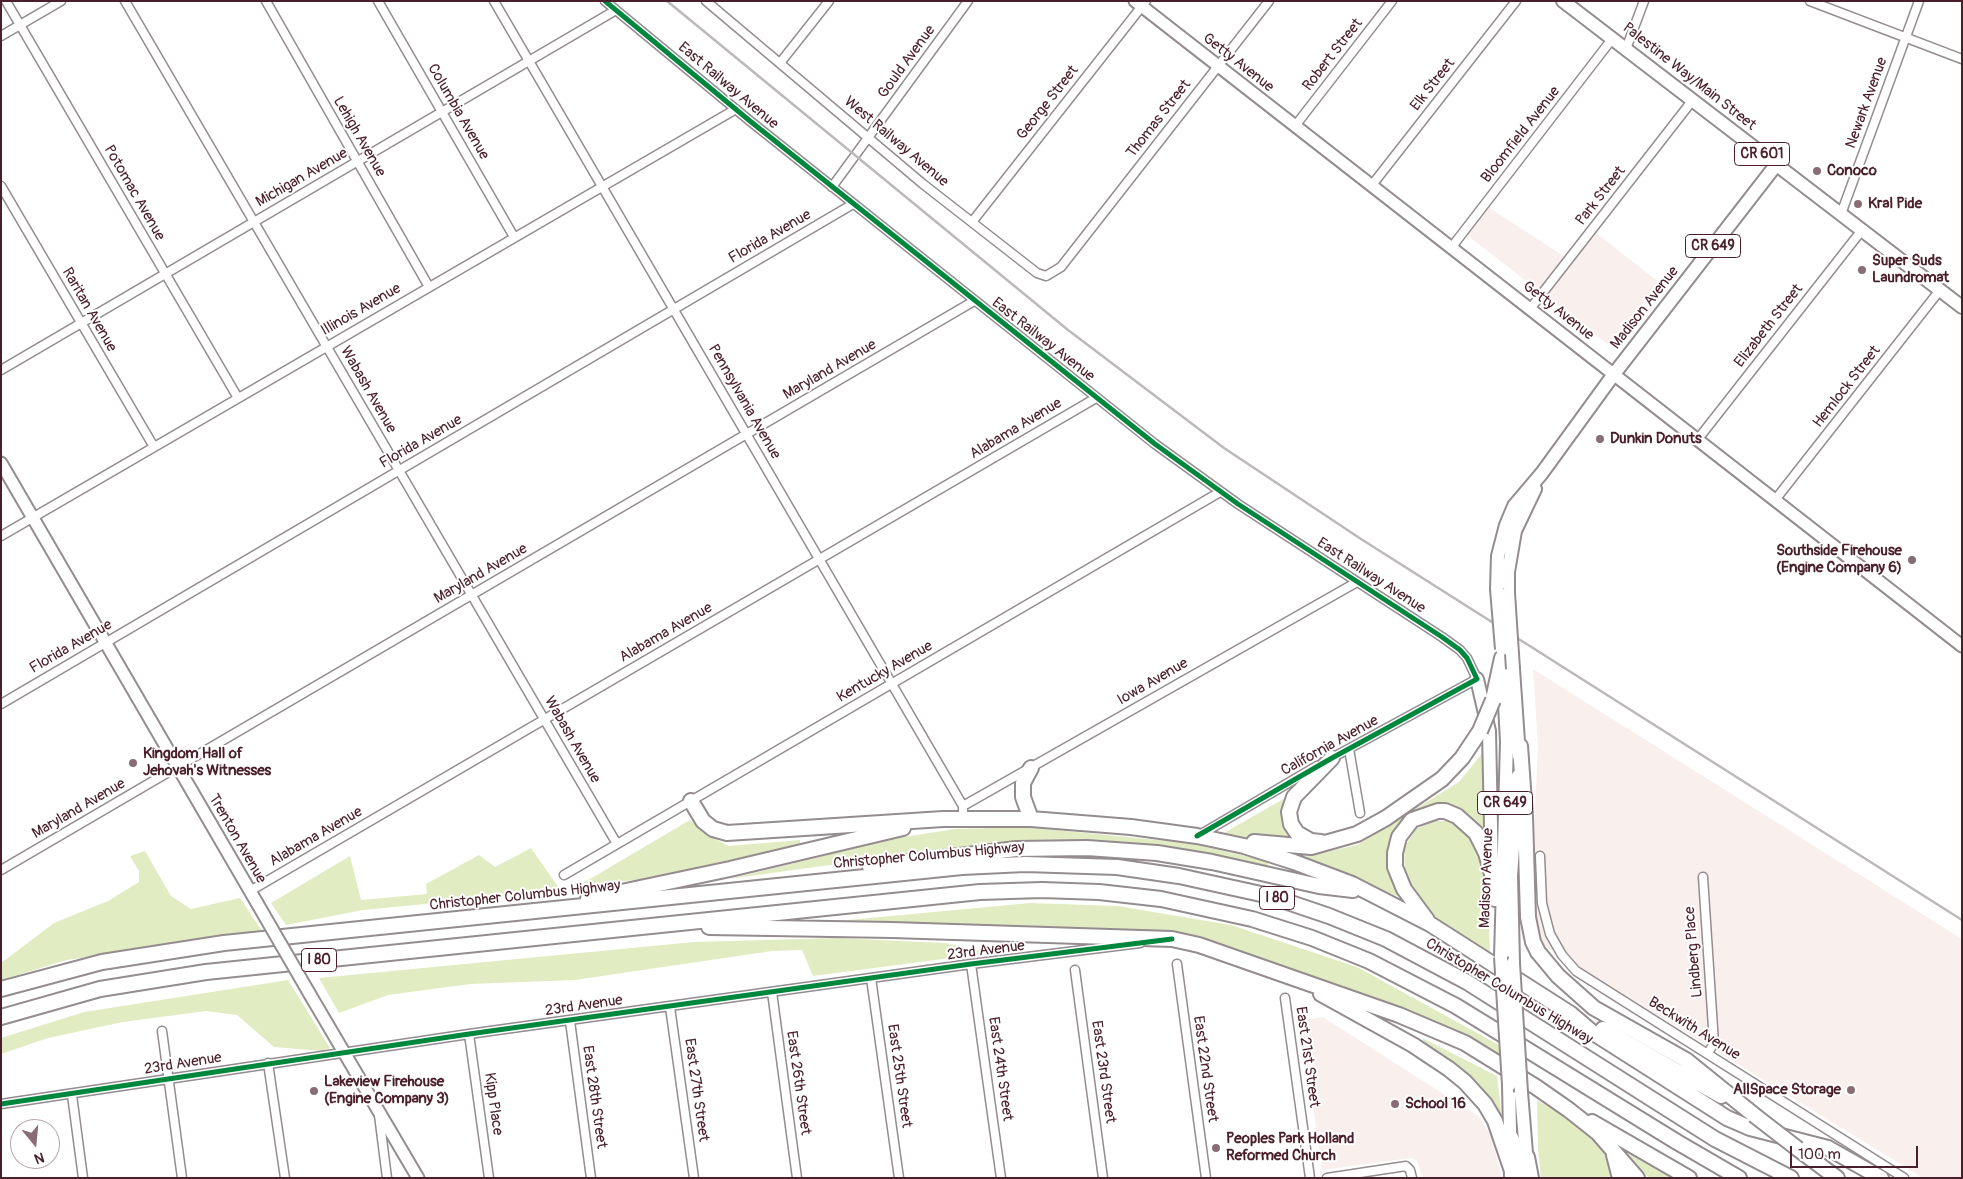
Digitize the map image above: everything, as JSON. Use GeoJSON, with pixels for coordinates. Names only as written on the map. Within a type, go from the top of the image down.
{"type":"FeatureCollection","features":[{"type":"Feature","properties":{"kind":"highway"},"geometry":{"type":"LineString","coordinates":[[1218,841],[1301,848],[1334,842],[1370,827],[1429,789],[1462,758],[1480,731],[1493,700],[1502,654]]}},
{"type":"Feature","properties":{"kind":"highway"},"geometry":{"type":"LineString","coordinates":[[1520,746],[1525,816],[1528,917],[1533,942],[1538,952],[1558,976],[1594,1008],[1686,1060],[1754,1116],[1837,1178]]}},
{"type":"Feature","properties":{"kind":"highway"},"geometry":{"type":"LineString","coordinates":[[1332,758],[1300,790],[1291,804],[1290,812],[1294,830],[1304,838],[1311,841],[1334,842]]}},
{"type":"Feature","properties":{"kind":"highway"},"geometry":{"type":"LineString","coordinates":[[1031,768],[1023,783],[1023,797],[1032,819]]}},
{"type":"Feature","properties":{"kind":"highway"},"geometry":{"type":"LineString","coordinates":[[691,801],[703,820],[713,829],[727,834],[943,819]]}},
{"type":"Feature","properties":{"kind":"highway"},"geometry":{"type":"LineString","coordinates":[[1430,924],[1404,889],[1396,867],[1395,853],[1399,837],[1412,820],[1438,811],[1451,813],[1464,820],[1476,834],[1486,853],[1492,874]]}},
{"type":"Feature","properties":{"kind":"highway"},"geometry":{"type":"LineString","coordinates":[[535,911],[678,878],[730,869],[943,819],[963,812],[1131,827],[1197,836],[1294,862],[1364,890],[1430,924],[1571,1014],[1592,1032],[1726,1118],[1750,1128],[1828,1148],[1881,1178]]}},
{"type":"Feature","properties":{"kind":"highway"},"geometry":{"type":"LineString","coordinates":[[695,896],[724,884],[1016,849],[1067,847],[1157,853],[1212,862],[1319,886],[1364,890]]}},
{"type":"Feature","properties":{"kind":"highway","name":"Christopher Columbus Highway"},"geometry":{"type":"LineString","coordinates":[[1,989],[72,968],[171,950],[908,872],[1025,864],[1086,865],[1148,871],[1239,888],[1329,916],[1414,952],[1467,982],[1715,1139],[1790,1178]]}},
{"type":"Feature","properties":{"kind":"highway","name":"I 80"},"geometry":{"type":"LineString","coordinates":[[1,1017],[100,989],[176,976],[915,898],[1026,890],[1130,895],[1222,911],[1312,938],[1398,974],[1456,1006],[1739,1178]]}},
{"type":"Feature","properties":{"kind":"highway"},"geometry":{"type":"LineString","coordinates":[[640,926],[882,930],[1172,939],[1199,945],[1399,1014],[1465,1043],[1569,1110],[1598,1133],[1637,1178]]}},
{"type":"Feature","properties":{"kind":"highway"},"geometry":{"type":"LineString","coordinates":[[1286,975],[1413,1045],[1449,1069],[1485,1104],[1498,1128],[1514,1174]]}},
{"type":"Feature","properties":{"kind":"highway"},"geometry":{"type":"LineString","coordinates":[[1571,1014],[1596,1025],[1754,1116]]}},
{"type":"Feature","properties":{"kind":"highway"},"geometry":{"type":"LineString","coordinates":[[1569,1110],[1618,1135],[1689,1178]]}},
{"type":"Feature","properties":{"kind":"highway"},"geometry":{"type":"LineString","coordinates":[[1510,1136],[1518,1152],[1514,1174]]}},
{"type":"Feature","properties":{"kind":"highway"},"geometry":{"type":"LineString","coordinates":[[1613,1152],[1620,1178]]}},
{"type":"Feature","properties":{"kind":"highway"},"geometry":{"type":"LineString","coordinates":[[1527,1157],[1530,1178]]}},
{"type":"Feature","properties":{"kind":"main road","name":"Palestine Way/Main Street"},"geometry":{"type":"LineString","coordinates":[[1563,1],[1962,307]]}},
{"type":"Feature","properties":{"kind":"main road","name":"Madison Avenue"},"geometry":{"type":"LineString","coordinates":[[1527,1157],[1513,963],[1511,876],[1520,746],[1513,669],[1498,556],[1506,525],[1514,506],[1542,473],[1614,374],[1776,165]]}},
{"type":"Feature","properties":{"kind":"main road","name":"Madison Avenue"},"geometry":{"type":"LineString","coordinates":[[1502,591],[1502,654],[1508,742],[1501,957],[1509,1085],[1510,1136]]}},
{"type":"Feature","properties":{"kind":"main road"},"geometry":{"type":"LineString","coordinates":[[1477,679],[1488,731],[1492,874],[1501,957]]}},
{"type":"Feature","properties":{"kind":"street","name":"Potomac Avenue"},"geometry":{"type":"LineString","coordinates":[[6,1],[238,398]]}},
{"type":"Feature","properties":{"kind":"street"},"geometry":{"type":"LineString","coordinates":[[1,36],[61,1]]}},
{"type":"Feature","properties":{"kind":"street","name":"Wabash Avenue"},"geometry":{"type":"LineString","coordinates":[[125,1],[617,844]]}},
{"type":"Feature","properties":{"kind":"street","name":"Lehigh Avenue"},"geometry":{"type":"LineString","coordinates":[[266,1],[429,287]]}},
{"type":"Feature","properties":{"kind":"street","name":"Columbia Avenue"},"geometry":{"type":"LineString","coordinates":[[378,1],[514,237]]}},
{"type":"Feature","properties":{"kind":"street","name":"Pennsylvania Avenue"},"geometry":{"type":"LineString","coordinates":[[494,1],[821,560],[963,812]]}},
{"type":"Feature","properties":{"kind":"street","name":"East Railway Avenue"},"geometry":{"type":"LineString","coordinates":[[605,1],[832,187],[1096,398],[1220,492],[1460,650],[1467,658],[1477,679]]}},
{"type":"Feature","properties":{"kind":"street","name":"West Railway Avenue"},"geometry":{"type":"LineString","coordinates":[[706,1],[972,222],[1042,275],[1055,272],[1071,254]]}},
{"type":"Feature","properties":{"kind":"street"},"geometry":{"type":"LineString","coordinates":[[780,63],[829,1]]}},
{"type":"Feature","properties":{"kind":"street","name":"Gould Avenue"},"geometry":{"type":"LineString","coordinates":[[832,187],[968,1]]}},
{"type":"Feature","properties":{"kind":"street","name":"Thomas Street"},"geometry":{"type":"LineString","coordinates":[[1071,254],[1269,1]]}},
{"type":"Feature","properties":{"kind":"street","name":"Robert Street"},"geometry":{"type":"LineString","coordinates":[[1295,126],[1392,1]]}},
{"type":"Feature","properties":{"kind":"street","name":"Elk Street"},"geometry":{"type":"LineString","coordinates":[[1372,185],[1516,1]]}},
{"type":"Feature","properties":{"kind":"street"},"geometry":{"type":"LineString","coordinates":[[1626,49],[1644,1]]}},
{"type":"Feature","properties":{"kind":"street"},"geometry":{"type":"LineString","coordinates":[[1810,1],[1962,59]]}},
{"type":"Feature","properties":{"kind":"street","name":"Newark Avenue"},"geometry":{"type":"LineString","coordinates":[[1841,214],[1919,1]]}},
{"type":"Feature","properties":{"kind":"street","name":"Getty Avenue"},"geometry":{"type":"LineString","coordinates":[[1141,3],[1218,66],[1962,646]]}},
{"type":"Feature","properties":{"kind":"street","name":"George Street"},"geometry":{"type":"LineString","coordinates":[[972,222],[1141,3]]}},
{"type":"Feature","properties":{"kind":"street","name":"Michigan Avenue"},"geometry":{"type":"LineString","coordinates":[[1,370],[616,10]]}},
{"type":"Feature","properties":{"kind":"street","name":"Bloomfield Avenue"},"geometry":{"type":"LineString","coordinates":[[1451,248],[1612,39]]}},
{"type":"Feature","properties":{"kind":"street","name":"Park Street"},"geometry":{"type":"LineString","coordinates":[[1530,309],[1692,101]]}},
{"type":"Feature","properties":{"kind":"street","name":"Illinois Avenue"},"geometry":{"type":"LineString","coordinates":[[1,536],[601,185],[736,109]]}},
{"type":"Feature","properties":{"kind":"street","name":"Raritan Avenue"},"geometry":{"type":"LineString","coordinates":[[1,186],[5,200],[81,323],[154,447]]}},
{"type":"Feature","properties":{"kind":"street","name":"Florida Avenue"},"geometry":{"type":"LineString","coordinates":[[1,704],[854,204]]}},
{"type":"Feature","properties":{"kind":"street","name":"Elizabeth Street"},"geometry":{"type":"LineString","coordinates":[[1698,440],[1862,230]]}},
{"type":"Feature","properties":{"kind":"street","name":"Hemlock Street"},"geometry":{"type":"LineString","coordinates":[[1775,500],[1940,290]]}},
{"type":"Feature","properties":{"kind":"street","name":"Maryland Avenue"},"geometry":{"type":"LineString","coordinates":[[1,870],[974,301]]}},
{"type":"Feature","properties":{"kind":"street","name":"Alabama Avenue"},"geometry":{"type":"LineString","coordinates":[[250,891],[821,560],[1096,398]]}},
{"type":"Feature","properties":{"kind":"street","name":"Trenton Avenue"},"geometry":{"type":"LineString","coordinates":[[1,463],[418,1178]]}},
{"type":"Feature","properties":{"kind":"street","name":"Kentucky Avenue"},"geometry":{"type":"LineString","coordinates":[[564,875],[1220,492]]}},
{"type":"Feature","properties":{"kind":"street","name":"Iowa Avenue"},"geometry":{"type":"LineString","coordinates":[[963,812],[1031,768],[1357,582]]}},
{"type":"Feature","properties":{"kind":"street","name":"California Avenue"},"geometry":{"type":"LineString","coordinates":[[1197,836],[1332,758],[1477,679]]}},
{"type":"Feature","properties":{"kind":"street"},"geometry":{"type":"LineString","coordinates":[[1349,749],[1360,813]]}},
{"type":"Feature","properties":{"kind":"street","name":"Beckwith Avenue"},"geometry":{"type":"LineString","coordinates":[[1540,856],[1544,914],[1550,934],[1562,955],[1585,977],[1904,1178]]}},
{"type":"Feature","properties":{"kind":"street","name":"Lindberg Place"},"geometry":{"type":"LineString","coordinates":[[1702,877],[1714,1042],[1708,1053]]}},
{"type":"Feature","properties":{"kind":"street","name":"23rd Avenue"},"geometry":{"type":"LineString","coordinates":[[1,1104],[72,1095],[268,1063],[469,1034],[971,964],[1172,939]]}},
{"type":"Feature","properties":{"kind":"street","name":"East 24th Street"},"geometry":{"type":"LineString","coordinates":[[971,964],[1001,1178]]}},
{"type":"Feature","properties":{"kind":"street","name":"East 22nd Street"},"geometry":{"type":"LineString","coordinates":[[1177,964],[1206,1178]]}},
{"type":"Feature","properties":{"kind":"street","name":"East 23rd Street"},"geometry":{"type":"LineString","coordinates":[[1076,970],[1103,1178]]}},
{"type":"Feature","properties":{"kind":"street","name":"East 25th Street"},"geometry":{"type":"LineString","coordinates":[[871,978],[899,1178]]}},
{"type":"Feature","properties":{"kind":"street","name":"East 26th Street"},"geometry":{"type":"LineString","coordinates":[[772,992],[797,1178]]}},
{"type":"Feature","properties":{"kind":"street","name":"East 21st Street"},"geometry":{"type":"LineString","coordinates":[[1285,998],[1310,1178]]}},
{"type":"Feature","properties":{"kind":"street","name":"East 27th Street"},"geometry":{"type":"LineString","coordinates":[[670,1007],[694,1178]]}},
{"type":"Feature","properties":{"kind":"street","name":"East 28th Street"},"geometry":{"type":"LineString","coordinates":[[570,1021],[591,1178]]}},
{"type":"Feature","properties":{"kind":"street"},"geometry":{"type":"LineString","coordinates":[[162,1031],[182,1178]]}},
{"type":"Feature","properties":{"kind":"street","name":"Kipp Place"},"geometry":{"type":"LineString","coordinates":[[469,1034],[489,1178]]}},
{"type":"Feature","properties":{"kind":"street"},"geometry":{"type":"LineString","coordinates":[[268,1063],[285,1178]]}},
{"type":"Feature","properties":{"kind":"street"},"geometry":{"type":"LineString","coordinates":[[72,1095],[83,1178]]}},
{"type":"Feature","properties":{"kind":"street"},"geometry":{"type":"LineString","coordinates":[[378,1108],[387,1178]]}},
{"type":"Feature","properties":{"kind":"street"},"geometry":{"type":"LineString","coordinates":[[1327,1178],[1406,1166],[1411,1174]]}},
{"type":"Feature","properties":{"kind":"shaded area"},"geometry":{"type":"Polygon","coordinates":[[[1482,203],[1568,259],[1591,229],[1660,283],[1610,346],[1459,229],[1482,203]]]}},
{"type":"Feature","properties":{"kind":"shaded area"},"geometry":{"type":"Polygon","coordinates":[[[1533,669],[1962,939],[1962,1178],[1923,1178],[1532,938],[1530,909],[1538,746],[1533,669]]]}},
{"type":"Feature","properties":{"kind":"shaded area"},"geometry":{"type":"Polygon","coordinates":[[[1323,1017],[1478,1116],[1491,1135],[1502,1178],[1423,1178],[1417,1161],[1411,1158],[1322,1170],[1301,1020],[1323,1017]]]}},
{"type":"Feature","properties":{"kind":"green space"},"geometry":{"type":"Polygon","coordinates":[[[1484,751],[1486,841],[1456,811],[1425,810],[1392,844],[1404,899],[1287,852],[1321,853],[1357,845],[1459,782],[1484,751]]]}},
{"type":"Feature","properties":{"kind":"green space"},"geometry":{"type":"Polygon","coordinates":[[[1287,797],[1284,803],[1285,821],[1294,843],[1222,834],[1287,797]]]}},
{"type":"Feature","properties":{"kind":"green space"},"geometry":{"type":"Polygon","coordinates":[[[690,820],[707,835],[729,846],[800,840],[801,849],[672,876],[578,886],[690,820]]]}},
{"type":"Feature","properties":{"kind":"green space"},"geometry":{"type":"Polygon","coordinates":[[[1435,821],[1456,821],[1472,834],[1487,874],[1490,955],[1464,940],[1425,909],[1405,876],[1404,848],[1416,829],[1435,821]]]}},
{"type":"Feature","properties":{"kind":"green space"},"geometry":{"type":"Polygon","coordinates":[[[1026,827],[1188,843],[1268,861],[1268,870],[1080,845],[1008,843],[966,846],[729,879],[897,838],[955,829],[1026,827]]]}},
{"type":"Feature","properties":{"kind":"green space"},"geometry":{"type":"Polygon","coordinates":[[[531,848],[561,891],[363,910],[286,925],[271,903],[350,856],[361,900],[427,894],[426,884],[479,855],[495,867],[531,848]]]}},
{"type":"Feature","properties":{"kind":"green space"},"geometry":{"type":"Polygon","coordinates":[[[145,851],[171,896],[191,909],[240,898],[262,931],[67,960],[1,980],[1,963],[54,923],[108,901],[139,882],[139,871],[130,856],[145,851]]]}},
{"type":"Feature","properties":{"kind":"green space"},"geometry":{"type":"Polygon","coordinates":[[[1030,903],[1118,906],[1231,925],[1357,967],[1499,1045],[1499,1059],[1332,988],[1210,942],[816,923],[1030,903]]]}},
{"type":"Feature","properties":{"kind":"green space"},"geometry":{"type":"Polygon","coordinates":[[[836,938],[945,943],[989,953],[813,976],[802,950],[772,951],[575,980],[470,984],[388,995],[339,1013],[319,978],[694,942],[836,938]]]}},
{"type":"Feature","properties":{"kind":"green space"},"geometry":{"type":"Polygon","coordinates":[[[288,980],[330,1048],[322,1051],[274,1047],[237,1015],[206,1011],[123,1022],[48,1038],[1,1054],[1,1038],[84,1012],[288,980]]]}},
{"type":"Feature","properties":{"kind":"green space"},"geometry":{"type":"Polygon","coordinates":[[[1422,1038],[1497,1076],[1502,1118],[1482,1091],[1425,1044],[1422,1038]]]}},
{"type":"Feature","properties":{"kind":"green space"},"geometry":{"type":"Polygon","coordinates":[[[1537,1100],[1580,1126],[1608,1155],[1616,1178],[1541,1178],[1538,1149],[1537,1100]]]}},
{"type":"Feature","properties":{"kind":"green space"},"geometry":{"type":"Polygon","coordinates":[[[1624,1148],[1676,1178],[1649,1178],[1624,1148]]]}},
{"type":"Feature","properties":{"kind":"railway"},"geometry":{"type":"LineString","coordinates":[[667,1],[1068,330],[1224,448],[1361,539],[1962,920]]}},
{"type":"Feature","properties":{"kind":"cycle path"},"geometry":{"type":"LineString","coordinates":[[605,1],[750,121],[1155,444],[1238,504],[1442,637],[1460,650],[1467,658],[1477,679],[1332,758],[1197,836]]}},
{"type":"Feature","properties":{"kind":"cycle path"},"geometry":{"type":"LineString","coordinates":[[1,1104],[469,1034],[971,964],[1172,939]]}},
{"type":"Feature","properties":{"kind":"place","name":"Conoco"},"geometry":{"type":"Point","coordinates":[1817,171]}},
{"type":"Feature","properties":{"kind":"place","name":"Kral Pide"},"geometry":{"type":"Point","coordinates":[1858,204]}},
{"type":"Feature","properties":{"kind":"place","name":"Super Suds Laundromat"},"geometry":{"type":"Point","coordinates":[1862,270]}},
{"type":"Feature","properties":{"kind":"place","name":"Dunkin Donuts"},"geometry":{"type":"Point","coordinates":[1600,439]}},
{"type":"Feature","properties":{"kind":"place","name":"Southside Firehouse (Engine Company 6)"},"geometry":{"type":"Point","coordinates":[1912,560]}},
{"type":"Feature","properties":{"kind":"place","name":"Kingdom Hall of Jehovah's Witnesses"},"geometry":{"type":"Point","coordinates":[133,763]}},
{"type":"Feature","properties":{"kind":"place","name":"AllSpace Storage"},"geometry":{"type":"Point","coordinates":[1851,1090]}},
{"type":"Feature","properties":{"kind":"place","name":"Lakeview Firehouse (Engine Company 3)"},"geometry":{"type":"Point","coordinates":[314,1091]}},
{"type":"Feature","properties":{"kind":"place","name":"School 16"},"geometry":{"type":"Point","coordinates":[1395,1104]}},
{"type":"Feature","properties":{"kind":"place","name":"Peoples Park Holland Reformed Church"},"geometry":{"type":"Point","coordinates":[1216,1148]}}]}
